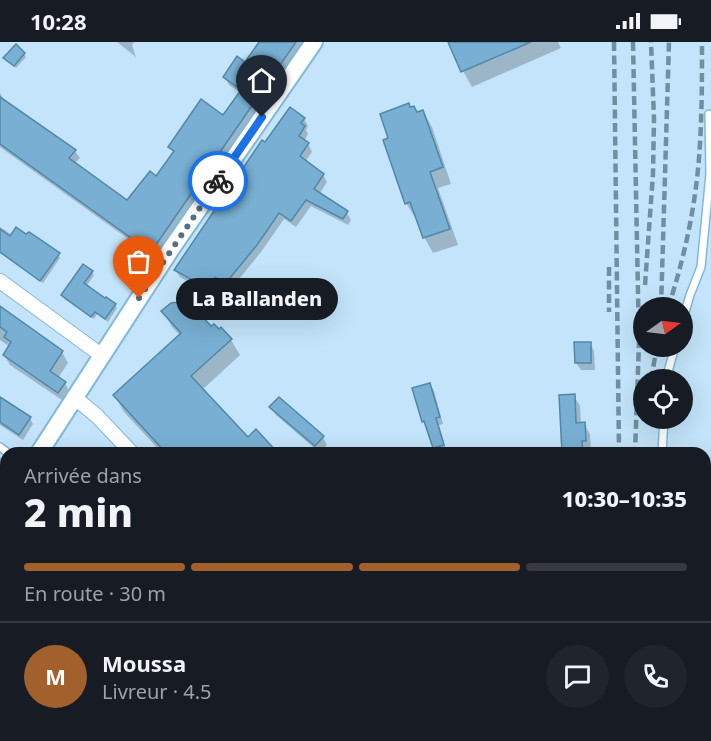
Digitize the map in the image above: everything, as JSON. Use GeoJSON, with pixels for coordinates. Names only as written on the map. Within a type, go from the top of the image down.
{"type":"FeatureCollection","features":[{"type":"Feature","properties":{"kind":"street"},"geometry":{"type":"LineString","coordinates":[[43,447],[171,249],[314,42]]}},
{"type":"Feature","properties":{"kind":"street"},"geometry":{"type":"LineString","coordinates":[[0,281],[101,355]]}},
{"type":"Feature","properties":{"kind":"street"},"geometry":{"type":"LineString","coordinates":[[74,397],[104,422],[127,447]]}},
{"type":"Feature","properties":{"kind":"lane"},"geometry":{"type":"LineString","coordinates":[[689,297],[701,267],[710,174],[710,114]]}},
{"type":"Feature","properties":{"kind":"lane"},"geometry":{"type":"LineString","coordinates":[[662,447],[663,429]]}},
{"type":"Feature","properties":{"kind":"building"},"geometry":{"type":"Polygon","coordinates":[[[259,42],[296,42],[151,252],[141,245],[138,250],[127,244],[131,238],[0,144],[0,97],[76,150],[69,158],[127,200],[150,171],[156,176],[174,151],[168,147],[201,99],[223,115],[241,90],[223,77],[237,56],[245,62],[259,42]]]}},
{"type":"Feature","properties":{"kind":"building"},"geometry":{"type":"Polygon","coordinates":[[[448,42],[531,42],[461,72],[448,42]]]}},
{"type":"Feature","properties":{"kind":"building"},"geometry":{"type":"Polygon","coordinates":[[[16,44],[25,53],[14,66],[3,58],[16,44]]]}},
{"type":"Feature","properties":{"kind":"building"},"geometry":{"type":"Polygon","coordinates":[[[409,103],[410,107],[414,106],[417,112],[423,110],[443,167],[430,172],[450,229],[423,238],[410,202],[405,204],[383,140],[388,138],[380,114],[409,103]]]}},
{"type":"Feature","properties":{"kind":"building"},"geometry":{"type":"Polygon","coordinates":[[[290,107],[305,118],[301,123],[305,126],[299,136],[309,143],[300,156],[324,174],[314,189],[348,211],[343,219],[306,200],[291,221],[279,213],[257,245],[225,284],[215,277],[209,289],[174,270],[262,140],[265,142],[290,107]]]}},
{"type":"Feature","properties":{"kind":"building"},"geometry":{"type":"Polygon","coordinates":[[[16,227],[26,234],[29,232],[60,253],[40,281],[0,252],[0,229],[10,236],[16,227]]]}},
{"type":"Feature","properties":{"kind":"building"},"geometry":{"type":"Polygon","coordinates":[[[83,264],[93,271],[84,283],[116,304],[105,319],[95,312],[91,317],[61,295],[83,264]]]}},
{"type":"Feature","properties":{"kind":"building"},"geometry":{"type":"Polygon","coordinates":[[[188,301],[211,326],[214,324],[219,329],[221,327],[232,339],[191,376],[248,437],[256,429],[272,447],[161,447],[113,395],[181,333],[161,311],[171,303],[188,301]]]}},
{"type":"Feature","properties":{"kind":"building"},"geometry":{"type":"Polygon","coordinates":[[[0,306],[63,351],[50,371],[66,382],[58,393],[3,355],[11,342],[4,337],[7,332],[0,327],[0,306]]]}},
{"type":"Feature","properties":{"kind":"building"},"geometry":{"type":"Polygon","coordinates":[[[574,342],[591,342],[591,363],[575,363],[574,342]]]}},
{"type":"Feature","properties":{"kind":"building"},"geometry":{"type":"Polygon","coordinates":[[[430,383],[440,417],[436,418],[444,445],[433,447],[424,421],[422,422],[412,388],[430,383]]]}},
{"type":"Feature","properties":{"kind":"building"},"geometry":{"type":"Polygon","coordinates":[[[575,394],[576,423],[585,422],[586,441],[582,441],[582,447],[562,447],[559,395],[575,394]]]}},
{"type":"Feature","properties":{"kind":"building"},"geometry":{"type":"Polygon","coordinates":[[[0,397],[31,417],[19,435],[0,422],[0,397]]]}},
{"type":"Feature","properties":{"kind":"building"},"geometry":{"type":"Polygon","coordinates":[[[279,397],[324,436],[315,446],[269,407],[279,397]]]}},
{"type":"Feature","properties":{"kind":"railway"},"geometry":{"type":"LineString","coordinates":[[614,42],[619,447]]}},
{"type":"Feature","properties":{"kind":"railway"},"geometry":{"type":"LineString","coordinates":[[633,42],[639,343],[635,447]]}},
{"type":"Feature","properties":{"kind":"railway"},"geometry":{"type":"LineString","coordinates":[[645,285],[653,174],[654,119],[651,42]]}},
{"type":"Feature","properties":{"kind":"railway"},"geometry":{"type":"LineString","coordinates":[[661,297],[669,42]]}},
{"type":"Feature","properties":{"kind":"railway"},"geometry":{"type":"LineString","coordinates":[[671,297],[688,234],[695,196],[700,144],[702,42]]}},
{"type":"Feature","properties":{"kind":"railway"},"geometry":{"type":"LineString","coordinates":[[609,267],[609,312]]}},
{"type":"Feature","properties":{"kind":"railway"},"geometry":{"type":"LineString","coordinates":[[653,369],[655,357]]}},
{"type":"Feature","properties":{"kind":"way so far"},"geometry":{"type":"LineString","coordinates":[[139,298],[218,181]]}},
{"type":"Feature","properties":{"kind":"place","name":"La Ballanden"},"geometry":{"type":"Point","coordinates":[139,298]}},
{"type":"Feature","properties":{"kind":"route"},"geometry":{"type":"LineString","coordinates":[[218,181],[262,117]]}}]}
